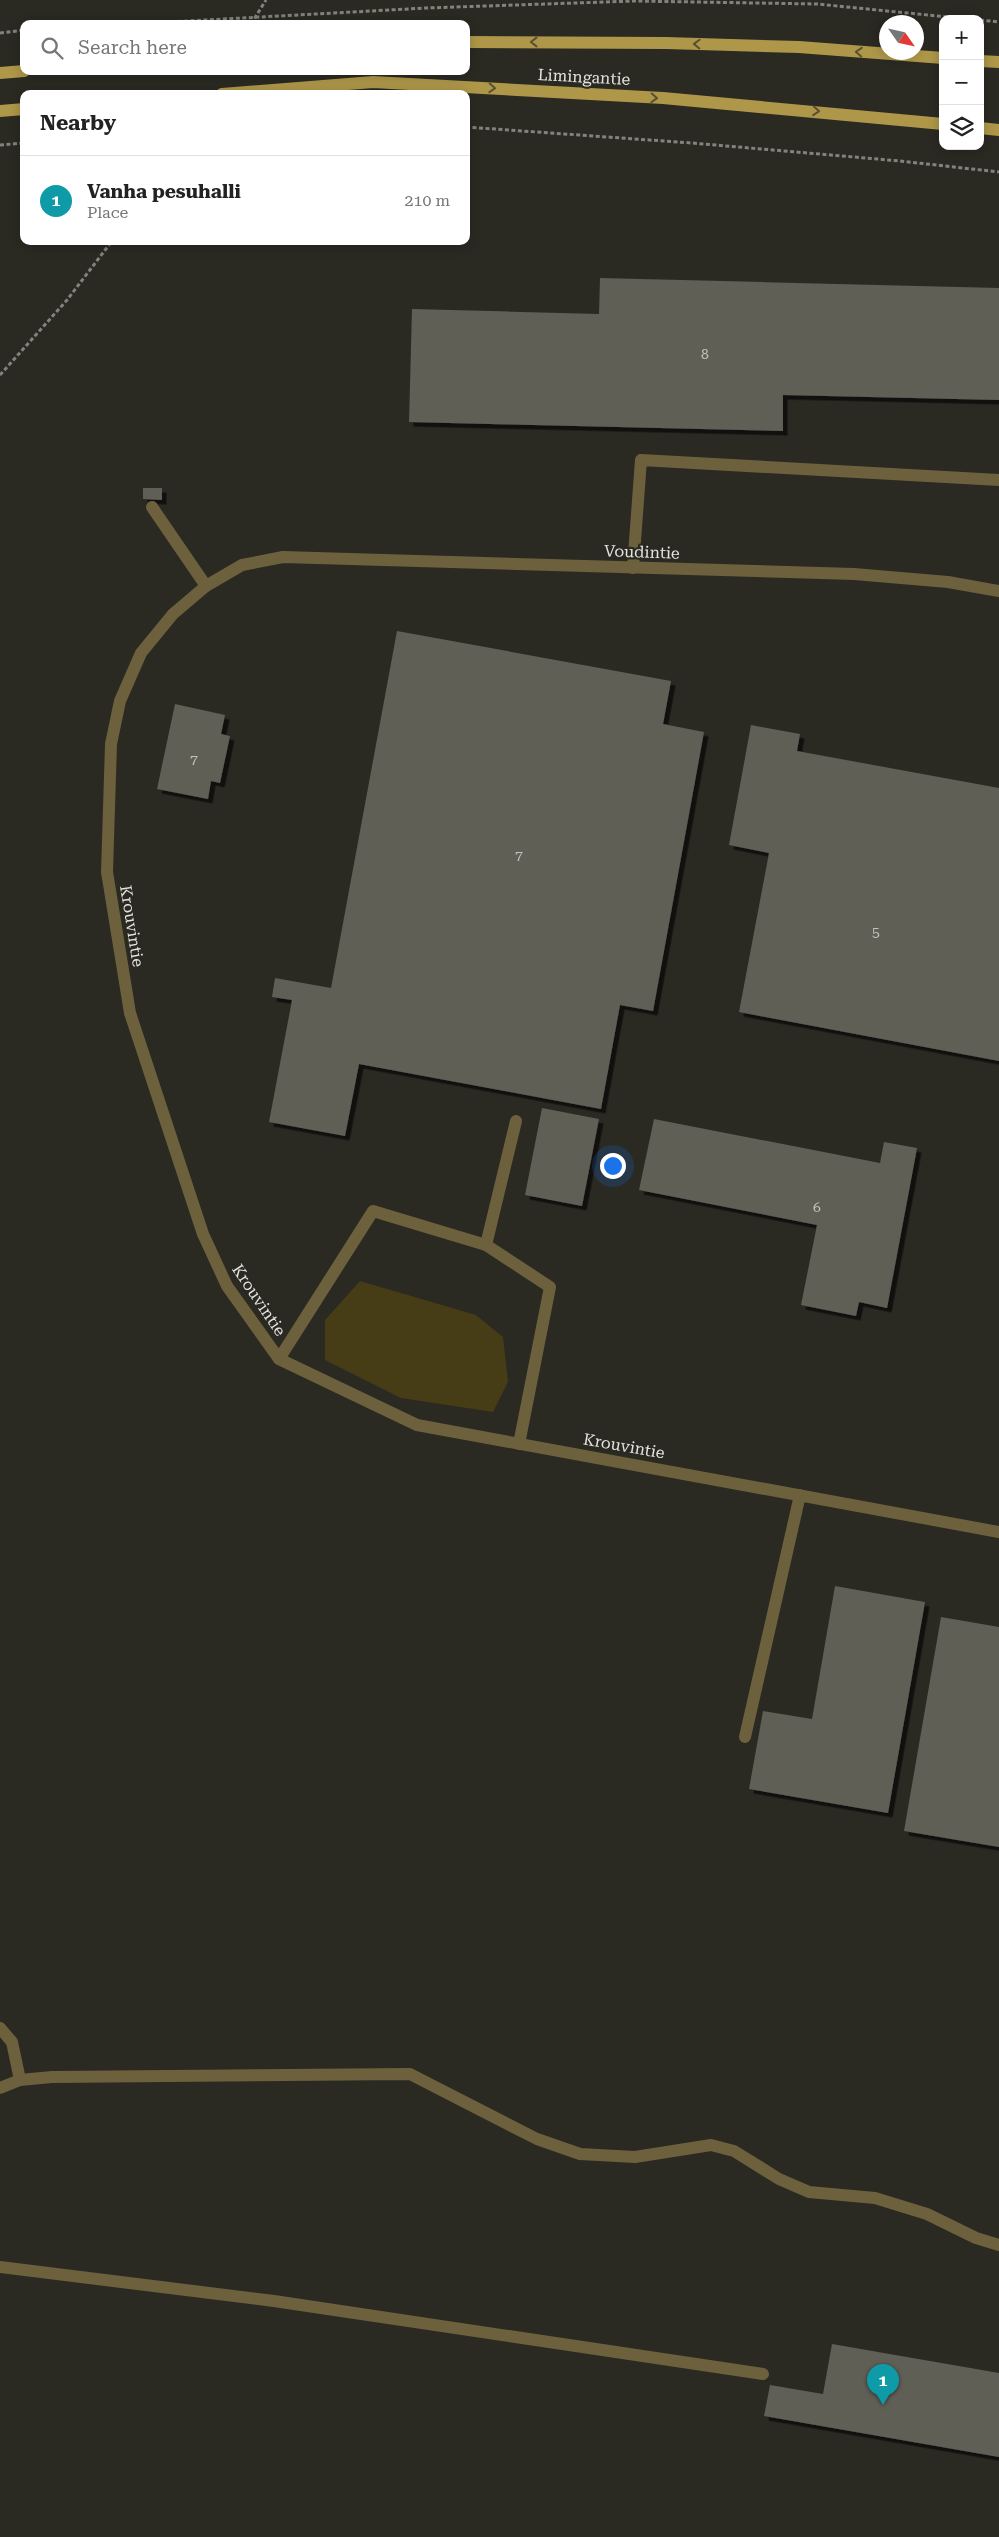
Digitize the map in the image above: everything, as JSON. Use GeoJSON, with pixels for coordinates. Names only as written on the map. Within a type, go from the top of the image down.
{"type":"FeatureCollection","features":[{"type":"Feature","properties":{"kind":"main road","name":"Limingantie"},"geometry":{"type":"LineString","coordinates":[[470,42],[666,43],[799,47],[939,58]]}},
{"type":"Feature","properties":{"kind":"main road"},"geometry":{"type":"LineString","coordinates":[[984,61],[999,62]]}},
{"type":"Feature","properties":{"kind":"main road"},"geometry":{"type":"LineString","coordinates":[[2,73],[20,71]]}},
{"type":"Feature","properties":{"kind":"main road","name":"Limingantie"},"geometry":{"type":"LineString","coordinates":[[272,90],[373,82],[663,98],[939,124]]}},
{"type":"Feature","properties":{"kind":"main road"},"geometry":{"type":"LineString","coordinates":[[0,111],[20,109]]}},
{"type":"Feature","properties":{"kind":"main road"},"geometry":{"type":"LineString","coordinates":[[984,128],[999,130]]}},
{"type":"Feature","properties":{"kind":"street"},"geometry":{"type":"LineString","coordinates":[[633,568],[641,460],[999,480]]}},
{"type":"Feature","properties":{"kind":"street"},"geometry":{"type":"LineString","coordinates":[[152,507],[206,586]]}},
{"type":"Feature","properties":{"kind":"street","name":"Voudintie"},"geometry":{"type":"LineString","coordinates":[[283,557],[854,574],[948,582],[999,591]]}},
{"type":"Feature","properties":{"kind":"street","name":"Krouvintie"},"geometry":{"type":"LineString","coordinates":[[283,557],[242,565],[206,586],[173,614],[141,653],[120,700],[111,744],[107,872],[130,1013],[203,1234],[227,1286],[279,1359],[417,1425],[999,1532]]}},
{"type":"Feature","properties":{"kind":"street"},"geometry":{"type":"LineString","coordinates":[[486,1245],[516,1121]]}},
{"type":"Feature","properties":{"kind":"street"},"geometry":{"type":"LineString","coordinates":[[279,1359],[373,1211],[486,1245],[550,1287],[519,1444]]}},
{"type":"Feature","properties":{"kind":"street"},"geometry":{"type":"LineString","coordinates":[[745,1737],[800,1495]]}},
{"type":"Feature","properties":{"kind":"street"},"geometry":{"type":"LineString","coordinates":[[0,2028],[12,2042],[20,2080]]}},
{"type":"Feature","properties":{"kind":"street"},"geometry":{"type":"LineString","coordinates":[[0,2088],[20,2080],[52,2077],[410,2074],[537,2139],[580,2154],[635,2157],[711,2145],[734,2151],[779,2179],[809,2192],[875,2198],[926,2214],[976,2238],[999,2245]]}},
{"type":"Feature","properties":{"kind":"street"},"geometry":{"type":"LineString","coordinates":[[0,2267],[274,2301],[763,2374]]}},
{"type":"Feature","properties":{"kind":"path"},"geometry":{"type":"LineString","coordinates":[[254,20],[266,0]]}},
{"type":"Feature","properties":{"kind":"path"},"geometry":{"type":"LineString","coordinates":[[206,20],[426,8],[635,1],[817,4],[939,16]]}},
{"type":"Feature","properties":{"kind":"path"},"geometry":{"type":"LineString","coordinates":[[984,20],[999,22]]}},
{"type":"Feature","properties":{"kind":"path"},"geometry":{"type":"LineString","coordinates":[[0,33],[20,30]]}},
{"type":"Feature","properties":{"kind":"path"},"geometry":{"type":"LineString","coordinates":[[470,127],[692,143],[900,161],[999,172]]}},
{"type":"Feature","properties":{"kind":"path"},"geometry":{"type":"LineString","coordinates":[[0,146],[20,144]]}},
{"type":"Feature","properties":{"kind":"path"},"geometry":{"type":"LineString","coordinates":[[0,375],[68,300],[109,245]]}},
{"type":"Feature","properties":{"kind":"shaded area"},"geometry":{"type":"Polygon","coordinates":[[[360,1281],[476,1315],[503,1337],[508,1382],[493,1412],[401,1398],[325,1360],[325,1320],[360,1281]]]}},
{"type":"Feature","properties":{"kind":"building"},"geometry":{"type":"Polygon","coordinates":[[[600,278],[999,288],[999,400],[783,395],[783,431],[409,422],[412,309],[599,314],[600,278]]]}},
{"type":"Feature","properties":{"kind":"building"},"geometry":{"type":"Polygon","coordinates":[[[143,488],[162,488],[162,500],[143,499],[143,488]]]}},
{"type":"Feature","properties":{"kind":"building"},"geometry":{"type":"Polygon","coordinates":[[[397,631],[671,681],[663,724],[704,732],[653,1011],[620,1005],[601,1109],[359,1064],[345,1136],[269,1122],[292,1000],[272,997],[275,978],[331,988],[397,631]]]}},
{"type":"Feature","properties":{"kind":"building"},"geometry":{"type":"Polygon","coordinates":[[[175,704],[225,715],[221,734],[230,736],[220,783],[211,781],[208,799],[157,789],[175,704]]]}},
{"type":"Feature","properties":{"kind":"building"},"geometry":{"type":"Polygon","coordinates":[[[751,725],[800,734],[797,751],[999,788],[999,1061],[739,1012],[769,853],[729,845],[751,725]]]}},
{"type":"Feature","properties":{"kind":"building"},"geometry":{"type":"Polygon","coordinates":[[[542,1108],[599,1119],[582,1206],[525,1195],[542,1108]]]}},
{"type":"Feature","properties":{"kind":"building"},"geometry":{"type":"Polygon","coordinates":[[[654,1119],[880,1163],[884,1142],[917,1148],[887,1308],[859,1302],[856,1316],[801,1305],[817,1225],[639,1190],[654,1119]]]}},
{"type":"Feature","properties":{"kind":"building"},"geometry":{"type":"Polygon","coordinates":[[[835,1586],[925,1602],[888,1813],[749,1789],[763,1711],[812,1719],[835,1586]]]}},
{"type":"Feature","properties":{"kind":"building"},"geometry":{"type":"Polygon","coordinates":[[[941,1617],[999,1627],[999,1847],[904,1831],[941,1617]]]}},
{"type":"Feature","properties":{"kind":"building"},"geometry":{"type":"Polygon","coordinates":[[[832,2344],[999,2373],[999,2457],[764,2416],[770,2385],[823,2394],[832,2344]]]}},
{"type":"Feature","properties":{"kind":"place","name":"Vanha pesuhalli"},"geometry":{"type":"Point","coordinates":[883,2405]}}]}
